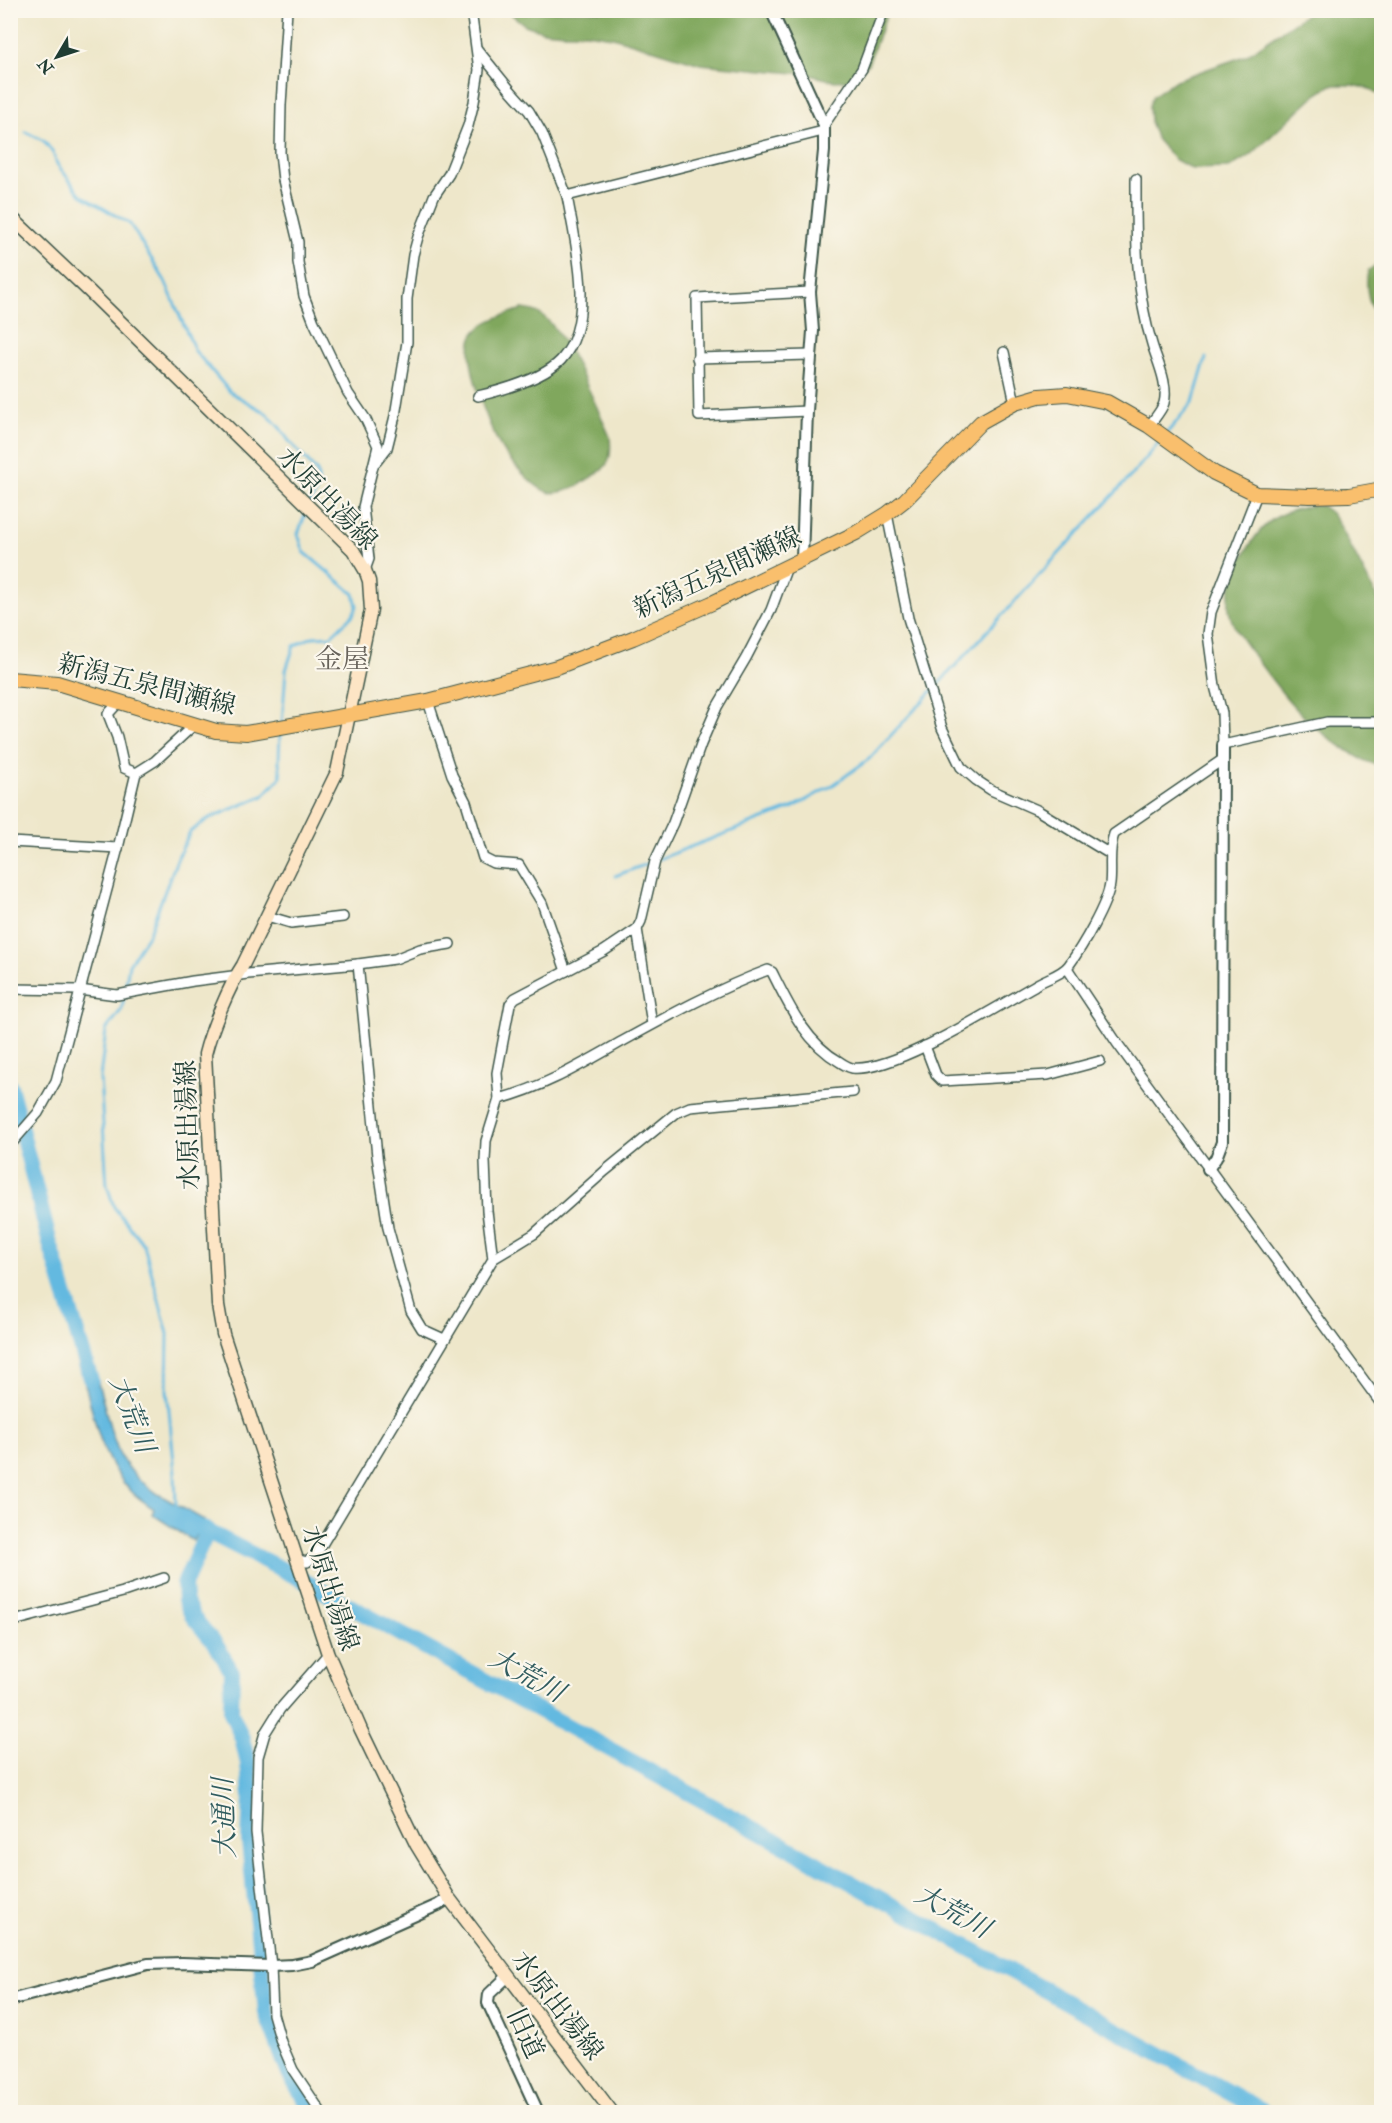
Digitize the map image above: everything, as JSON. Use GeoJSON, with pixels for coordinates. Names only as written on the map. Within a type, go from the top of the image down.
{"type":"FeatureCollection","features":[{"type":"Feature","properties":{"kind":"main road","name":"水原出湯線"},"geometry":{"type":"LineString","coordinates":[[10,216],[353,550],[369,581],[371,610],[337,772],[236,976],[208,1040],[205,1054],[218,1305],[223,1334],[328,1654],[361,1730],[416,1844],[449,1898],[612,2112]]}},
{"type":"Feature","properties":{"kind":"main road","name":"新潟五泉間瀬線"},"geometry":{"type":"LineString","coordinates":[[10,679],[57,683],[216,731],[232,733],[278,728],[428,701],[557,667],[633,638],[855,534],[905,500],[981,422],[1015,403],[1039,396],[1067,394],[1107,402],[1159,433],[1214,473],[1257,494],[1349,495],[1382,489]]}},
{"type":"Feature","properties":{"kind":"street"},"geometry":{"type":"LineString","coordinates":[[287,10],[280,153],[283,180],[298,242],[298,262],[304,296],[348,393],[365,418],[378,446],[363,507],[369,559],[365,570]]}},
{"type":"Feature","properties":{"kind":"street"},"geometry":{"type":"LineString","coordinates":[[375,463],[387,448],[395,416],[407,342],[407,299],[412,255],[430,207],[449,174],[468,126],[474,102],[479,70],[471,10]]}},
{"type":"Feature","properties":{"kind":"street"},"geometry":{"type":"LineString","coordinates":[[771,10],[824,128],[824,151],[810,292],[813,331],[807,411],[802,560]]}},
{"type":"Feature","properties":{"kind":"street"},"geometry":{"type":"LineString","coordinates":[[567,196],[824,128],[862,69],[884,10]]}},
{"type":"Feature","properties":{"kind":"street"},"geometry":{"type":"LineString","coordinates":[[477,48],[533,118],[542,133],[567,196],[576,244],[580,307],[577,329],[570,347],[561,360],[550,369],[511,387],[478,396]]}},
{"type":"Feature","properties":{"kind":"street"},"geometry":{"type":"LineString","coordinates":[[1136,179],[1136,253],[1140,291],[1151,343],[1164,386],[1159,433]]}},
{"type":"Feature","properties":{"kind":"street"},"geometry":{"type":"LineString","coordinates":[[807,411],[699,416],[697,298],[810,292]]}},
{"type":"Feature","properties":{"kind":"street"},"geometry":{"type":"LineString","coordinates":[[1004,352],[1015,403]]}},
{"type":"Feature","properties":{"kind":"street"},"geometry":{"type":"LineString","coordinates":[[697,358],[810,355]]}},
{"type":"Feature","properties":{"kind":"street"},"geometry":{"type":"LineString","coordinates":[[1208,1169],[1216,1158],[1222,1142],[1223,745],[1222,713],[1215,686],[1208,634],[1212,612],[1257,494]]}},
{"type":"Feature","properties":{"kind":"street"},"geometry":{"type":"LineString","coordinates":[[887,514],[908,618],[942,728],[961,767],[984,785],[1037,810],[1110,854]]}},
{"type":"Feature","properties":{"kind":"street"},"geometry":{"type":"LineString","coordinates":[[493,1259],[487,1210],[486,1141],[499,1099],[497,1073],[510,1004],[515,998],[604,951],[637,929],[656,859],[717,707],[766,620],[787,567]]}},
{"type":"Feature","properties":{"kind":"street"},"geometry":{"type":"LineString","coordinates":[[428,701],[452,775],[466,802],[483,858],[493,863],[519,865],[542,903],[566,971]]}},
{"type":"Feature","properties":{"kind":"street"},"geometry":{"type":"LineString","coordinates":[[119,702],[108,714],[117,736],[124,768],[136,773]]}},
{"type":"Feature","properties":{"kind":"street"},"geometry":{"type":"LineString","coordinates":[[1223,745],[1327,722],[1382,722]]}},
{"type":"Feature","properties":{"kind":"street"},"geometry":{"type":"LineString","coordinates":[[10,1145],[38,1113],[56,1081],[136,773],[155,761],[195,724]]}},
{"type":"Feature","properties":{"kind":"street"},"geometry":{"type":"LineString","coordinates":[[499,1099],[526,1092],[652,1024],[768,970],[772,972],[787,1002],[814,1042],[828,1056],[851,1068],[889,1061],[925,1046],[1067,968],[1082,946],[1108,892],[1111,872],[1110,854],[1114,834],[1222,760]]}},
{"type":"Feature","properties":{"kind":"street"},"geometry":{"type":"LineString","coordinates":[[10,842],[118,848]]}},
{"type":"Feature","properties":{"kind":"street"},"geometry":{"type":"LineString","coordinates":[[267,916],[291,923],[343,917]]}},
{"type":"Feature","properties":{"kind":"street"},"geometry":{"type":"LineString","coordinates":[[637,929],[652,1024]]}},
{"type":"Feature","properties":{"kind":"street"},"geometry":{"type":"LineString","coordinates":[[10,989],[79,990],[119,995],[132,994],[193,981],[395,959],[420,949],[450,944]]}},
{"type":"Feature","properties":{"kind":"street"},"geometry":{"type":"LineString","coordinates":[[358,964],[377,1156],[388,1228],[414,1318],[422,1329],[444,1339]]}},
{"type":"Feature","properties":{"kind":"street"},"geometry":{"type":"LineString","coordinates":[[1067,968],[1117,1043],[1382,1405]]}},
{"type":"Feature","properties":{"kind":"street"},"geometry":{"type":"LineString","coordinates":[[925,1046],[936,1075],[942,1081],[1048,1075],[1100,1060]]}},
{"type":"Feature","properties":{"kind":"street"},"geometry":{"type":"LineString","coordinates":[[300,1565],[314,1557],[320,1548],[493,1259],[534,1234],[614,1163],[676,1113],[690,1107],[853,1092]]}},
{"type":"Feature","properties":{"kind":"street"},"geometry":{"type":"LineString","coordinates":[[10,1622],[123,1592],[164,1578]]}},
{"type":"Feature","properties":{"kind":"street"},"geometry":{"type":"LineString","coordinates":[[321,2112],[293,2070],[281,2042],[273,2014],[270,1965],[256,1845],[258,1757],[265,1732],[270,1721],[328,1654]]}},
{"type":"Feature","properties":{"kind":"street"},"geometry":{"type":"LineString","coordinates":[[10,2000],[148,1964],[292,1965],[312,1961],[449,1898]]}},
{"type":"Feature","properties":{"kind":"street","name":"旧道"},"geometry":{"type":"LineString","coordinates":[[507,1977],[489,1994],[488,2004],[538,2112]]}},
{"type":"Feature","properties":{"kind":"green space"},"geometry":{"type":"Polygon","coordinates":[[[507,11],[888,11],[868,64],[850,80],[835,81],[805,74],[700,64],[613,37],[543,31],[525,25],[507,11]]]}},
{"type":"Feature","properties":{"kind":"green space"},"geometry":{"type":"Polygon","coordinates":[[[1311,11],[1381,11],[1381,95],[1367,88],[1352,85],[1331,85],[1314,96],[1252,154],[1229,168],[1192,169],[1174,159],[1157,140],[1150,121],[1149,106],[1153,96],[1176,80],[1245,56],[1311,11]]]}},
{"type":"Feature","properties":{"kind":"green space"},"geometry":{"type":"Polygon","coordinates":[[[1381,261],[1381,324],[1371,305],[1367,285],[1368,271],[1381,261]]]}},
{"type":"Feature","properties":{"kind":"green space"},"geometry":{"type":"Polygon","coordinates":[[[522,309],[543,316],[562,338],[581,372],[610,437],[611,451],[606,466],[597,474],[564,491],[552,493],[541,489],[505,453],[483,408],[473,374],[471,344],[474,334],[489,321],[522,309]]]}},
{"type":"Feature","properties":{"kind":"green space"},"geometry":{"type":"Polygon","coordinates":[[[1310,506],[1322,506],[1331,513],[1381,605],[1381,765],[1368,762],[1348,751],[1308,720],[1266,671],[1239,634],[1230,616],[1229,598],[1236,572],[1258,534],[1279,516],[1310,506]]]}},
{"type":"Feature","properties":{"kind":"water"},"geometry":{"type":"Polygon","coordinates":[[[91,1357],[121,1458],[137,1478],[158,1494],[204,1520],[193,1541],[152,1514],[154,1509],[132,1492],[110,1462],[97,1429],[77,1359],[91,1357]]]}},
{"type":"Feature","properties":{"kind":"waterway"},"geometry":{"type":"LineString","coordinates":[[26,132],[44,141],[53,153],[57,164],[81,195],[130,224],[165,281],[195,351],[230,392],[266,413],[317,472],[319,486],[310,503]]}},
{"type":"Feature","properties":{"kind":"waterway"},"geometry":{"type":"LineString","coordinates":[[1166,434],[1193,402],[1206,358]]}},
{"type":"Feature","properties":{"kind":"waterway"},"geometry":{"type":"LineString","coordinates":[[659,859],[792,808],[833,785],[869,759],[1129,478],[1162,439]]}},
{"type":"Feature","properties":{"kind":"waterway"},"geometry":{"type":"LineString","coordinates":[[282,723],[286,670],[294,646],[312,637],[331,636],[353,615],[357,606],[354,594],[304,552],[298,534],[307,509]]}},
{"type":"Feature","properties":{"kind":"waterway"},"geometry":{"type":"LineString","coordinates":[[176,1506],[167,1390],[168,1334],[144,1245],[114,1207],[107,1185],[100,1078],[106,1030],[122,1009],[129,964],[148,935],[190,832],[208,819],[263,796],[281,777],[280,732]]}},
{"type":"Feature","properties":{"kind":"waterway"},"geometry":{"type":"LineString","coordinates":[[615,876],[652,862]]}},
{"type":"Feature","properties":{"kind":"waterway","name":"大荒川"},"geometry":{"type":"LineString","coordinates":[[10,1086],[49,1240],[91,1380]]}},
{"type":"Feature","properties":{"kind":"waterway","name":"大荒川"},"geometry":{"type":"LineString","coordinates":[[179,1517],[299,1578],[1264,2112]]}},
{"type":"Feature","properties":{"kind":"waterway","name":"大通川"},"geometry":{"type":"LineString","coordinates":[[208,1530],[184,1584],[185,1600],[193,1617],[216,1645],[232,1672],[231,1712],[242,1738],[248,1764],[251,1796],[249,1841],[266,2013],[289,2074],[308,2104]]}},
{"type":"Feature","properties":{"kind":"waterway","name":"大通川"},"geometry":{"type":"LineString","coordinates":[[308,2104],[315,2112]]}},
{"type":"Feature","properties":{"kind":"district","name":"金屋"},"geometry":{"type":"Point","coordinates":[342,659]}}]}
